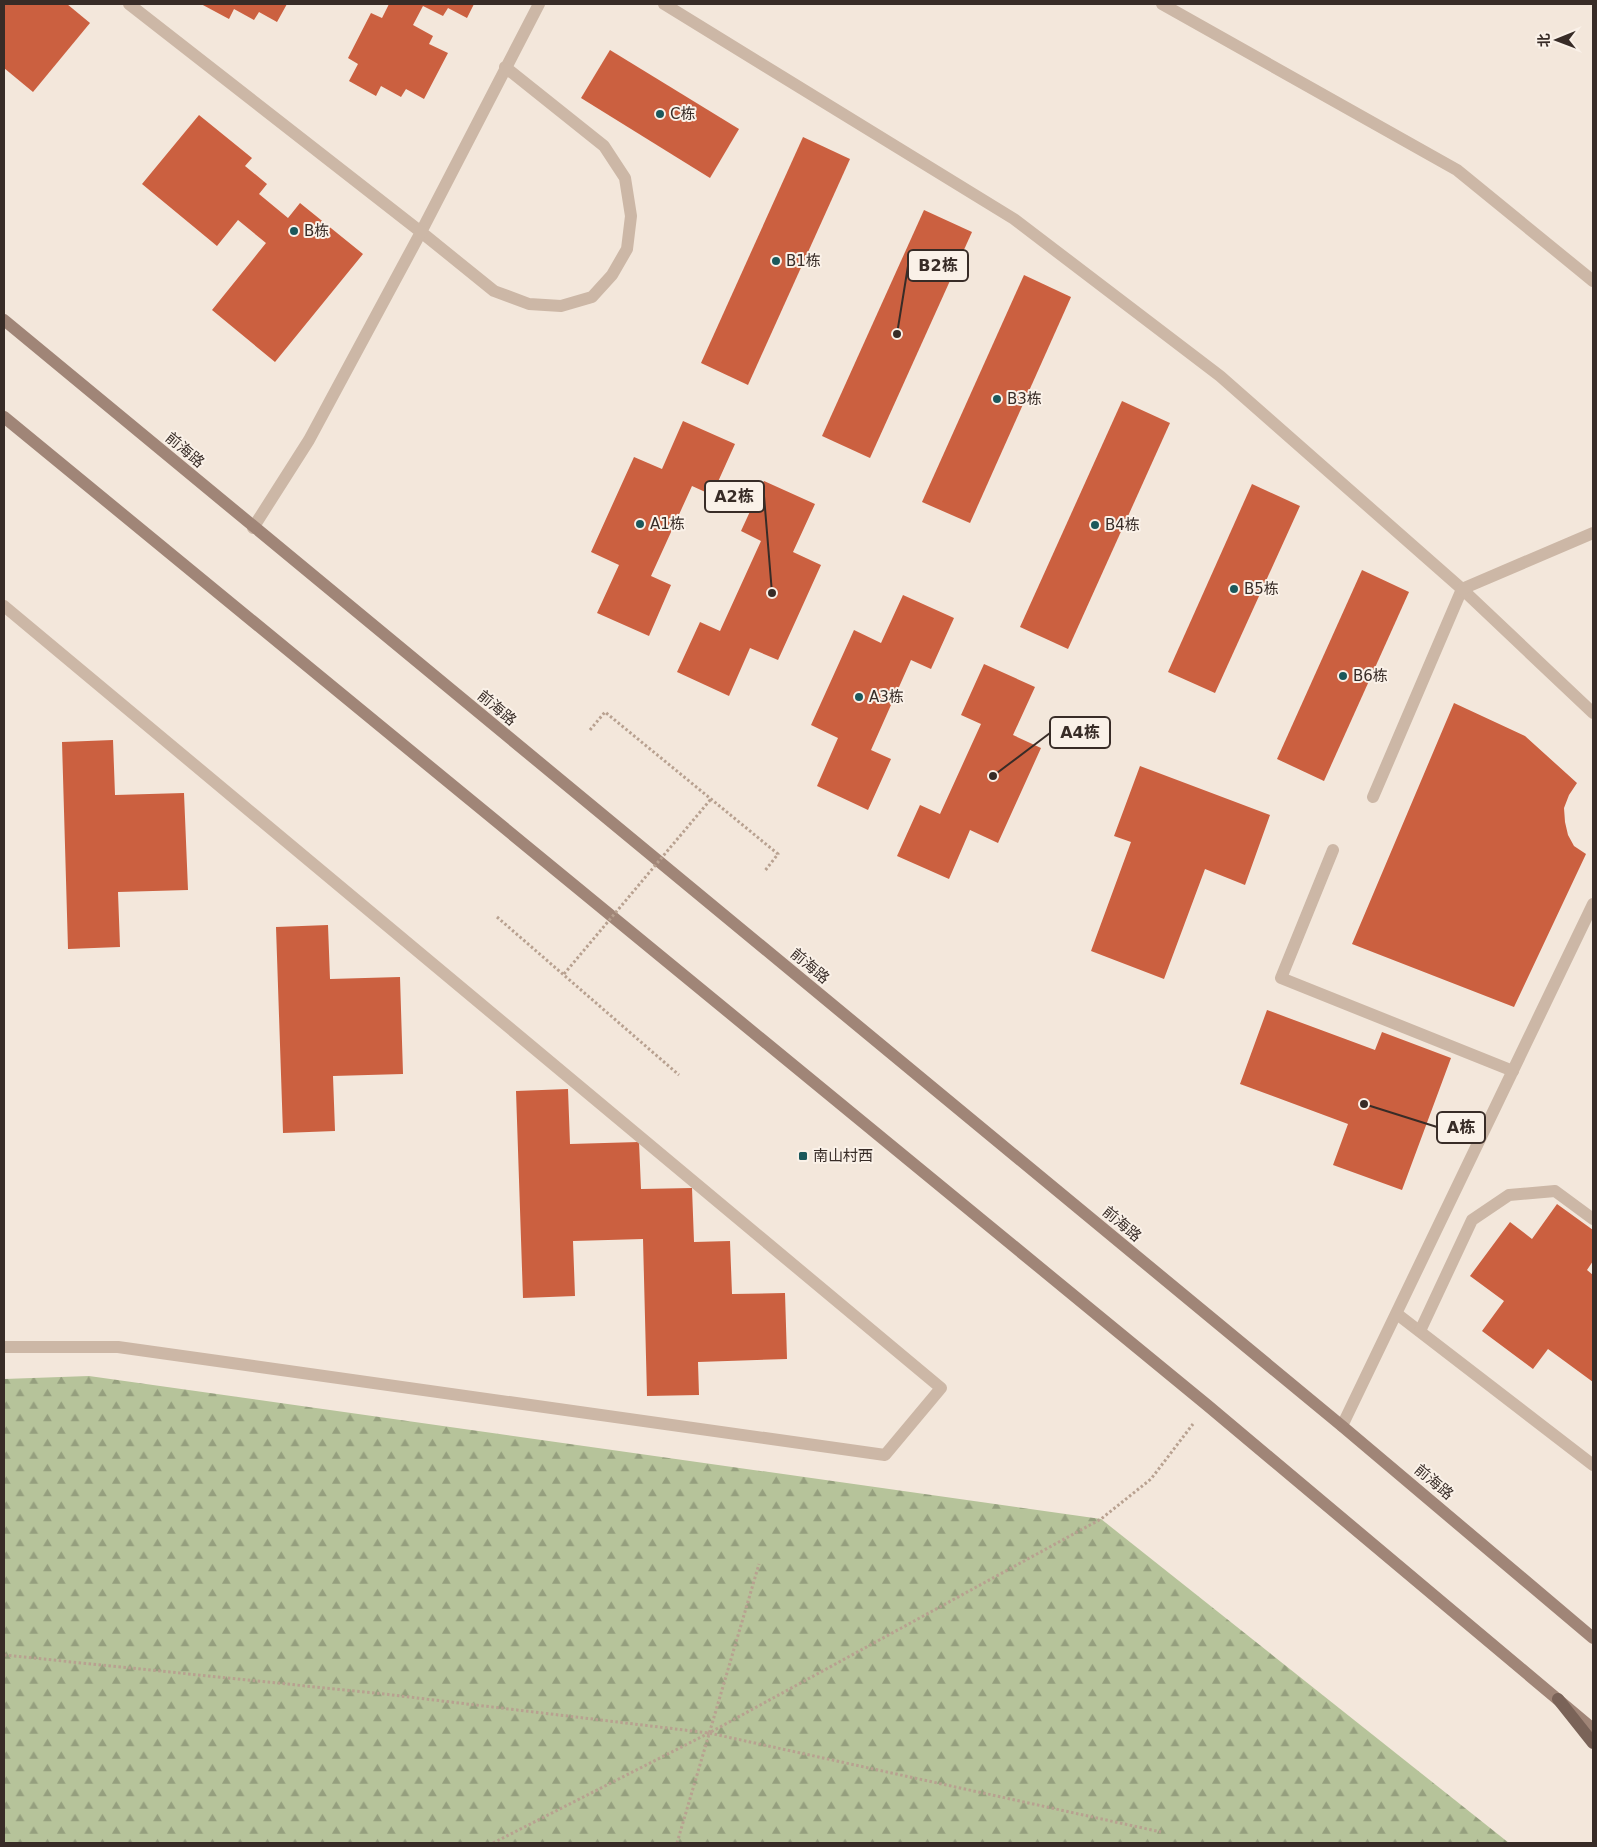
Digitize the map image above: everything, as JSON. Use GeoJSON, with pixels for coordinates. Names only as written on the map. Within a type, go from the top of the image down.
{"type":"FeatureCollection","features":[{"type":"Feature","properties":{"kind":"main road","name":"前海路"},"geometry":{"type":"LineString","coordinates":[[4,320],[253,528],[1342,1426],[1593,1638]]}},
{"type":"Feature","properties":{"kind":"main road"},"geometry":{"type":"LineString","coordinates":[[4,417],[1207,1405],[1593,1729]]}},
{"type":"Feature","properties":{"kind":"main road"},"geometry":{"type":"LineString","coordinates":[[1558,1700],[1593,1743]]}},
{"type":"Feature","properties":{"kind":"street"},"geometry":{"type":"LineString","coordinates":[[129,4],[494,291],[528,304],[561,306],[592,296],[612,275],[627,249],[631,216],[624,178],[604,146],[505,67]]}},
{"type":"Feature","properties":{"kind":"street"},"geometry":{"type":"LineString","coordinates":[[253,528],[309,440],[421,232],[538,4]]}},
{"type":"Feature","properties":{"kind":"street"},"geometry":{"type":"LineString","coordinates":[[664,4],[1014,219],[1220,376],[1462,589],[1593,713]]}},
{"type":"Feature","properties":{"kind":"street"},"geometry":{"type":"LineString","coordinates":[[1162,4],[1457,170],[1593,281]]}},
{"type":"Feature","properties":{"kind":"street"},"geometry":{"type":"LineString","coordinates":[[1373,797],[1462,589],[1593,532]]}},
{"type":"Feature","properties":{"kind":"street"},"geometry":{"type":"LineString","coordinates":[[4,606],[941,1388],[885,1455],[118,1347],[4,1347]]}},
{"type":"Feature","properties":{"kind":"street"},"geometry":{"type":"LineString","coordinates":[[1333,850],[1282,978],[1513,1071]]}},
{"type":"Feature","properties":{"kind":"street"},"geometry":{"type":"LineString","coordinates":[[1342,1426],[1593,904]]}},
{"type":"Feature","properties":{"kind":"street"},"geometry":{"type":"LineString","coordinates":[[1420,1331],[1472,1220],[1509,1195],[1554,1191],[1593,1220]]}},
{"type":"Feature","properties":{"kind":"street"},"geometry":{"type":"LineString","coordinates":[[1397,1314],[1593,1464]]}},
{"type":"Feature","properties":{"kind":"path"},"geometry":{"type":"LineString","coordinates":[[590,730],[605,712],[778,854],[764,872]]}},
{"type":"Feature","properties":{"kind":"path"},"geometry":{"type":"LineString","coordinates":[[564,974],[711,799]]}},
{"type":"Feature","properties":{"kind":"path"},"geometry":{"type":"LineString","coordinates":[[497,917],[679,1075]]}},
{"type":"Feature","properties":{"kind":"path"},"geometry":{"type":"LineString","coordinates":[[493,1843],[708,1733],[1101,1519],[1151,1480],[1207,1405]]}},
{"type":"Feature","properties":{"kind":"path"},"geometry":{"type":"LineString","coordinates":[[677,1843],[759,1564]]}},
{"type":"Feature","properties":{"kind":"path"},"geometry":{"type":"LineString","coordinates":[[4,1655],[384,1694],[708,1733],[1161,1832]]}},
{"type":"Feature","properties":{"kind":"green space"},"geometry":{"type":"Polygon","coordinates":[[[89,1376],[1101,1519],[1509,1843],[4,1843],[4,1379],[89,1376]]]}},
{"type":"Feature","properties":{"kind":"building"},"geometry":{"type":"Polygon","coordinates":[[[4,4],[67,4],[90,23],[33,92],[4,68],[4,4]]]}},
{"type":"Feature","properties":{"kind":"building"},"geometry":{"type":"Polygon","coordinates":[[[201,4],[287,4],[277,22],[259,12],[254,20],[234,9],[229,19],[201,4]]]}},
{"type":"Feature","properties":{"kind":"building"},"geometry":{"type":"Polygon","coordinates":[[[389,4],[474,4],[467,18],[448,8],[443,16],[423,6],[413,25],[433,36],[429,44],[448,53],[424,99],[406,89],[401,97],[381,86],[376,96],[349,81],[358,64],[348,58],[371,13],[382,18],[389,4]]]}},
{"type":"Feature","properties":{"kind":"building","name":"C栋"},"geometry":{"type":"Polygon","coordinates":[[[610,50],[739,129],[710,178],[581,98],[610,50]]]}},
{"type":"Feature","properties":{"kind":"building","name":"B栋"},"geometry":{"type":"Polygon","coordinates":[[[199,115],[252,158],[245,166],[267,184],[259,194],[288,218],[300,203],[363,254],[275,362],[212,310],[266,243],[238,220],[217,246],[142,184],[199,115]]]}},
{"type":"Feature","properties":{"kind":"building","name":"B1栋"},"geometry":{"type":"Polygon","coordinates":[[[803,137],[850,159],[748,385],[701,363],[803,137]]]}},
{"type":"Feature","properties":{"kind":"building"},"geometry":{"type":"Polygon","coordinates":[[[924,210],[972,232],[870,458],[822,436],[924,210]]]}},
{"type":"Feature","properties":{"kind":"building","name":"B3栋"},"geometry":{"type":"Polygon","coordinates":[[[1024,275],[1071,297],[970,523],[922,502],[1024,275]]]}},
{"type":"Feature","properties":{"kind":"building","name":"B4栋"},"geometry":{"type":"Polygon","coordinates":[[[1122,401],[1170,423],[1068,649],[1020,627],[1122,401]]]}},
{"type":"Feature","properties":{"kind":"building","name":"A1栋"},"geometry":{"type":"Polygon","coordinates":[[[683,421],[735,444],[712,495],[692,486],[651,576],[671,585],[649,636],[597,613],[619,565],[591,552],[634,457],[662,469],[683,421]]]}},
{"type":"Feature","properties":{"kind":"building"},"geometry":{"type":"Polygon","coordinates":[[[764,481],[815,504],[793,552],[821,565],[778,660],[750,648],[729,696],[677,672],[700,622],[720,631],[761,541],[741,531],[764,481]]]}},
{"type":"Feature","properties":{"kind":"building","name":"B5栋"},"geometry":{"type":"Polygon","coordinates":[[[1252,484],[1300,506],[1215,693],[1168,672],[1252,484]]]}},
{"type":"Feature","properties":{"kind":"building","name":"B6栋"},"geometry":{"type":"Polygon","coordinates":[[[1362,570],[1409,592],[1324,781],[1277,759],[1362,570]]]}},
{"type":"Feature","properties":{"kind":"building","name":"A3栋"},"geometry":{"type":"Polygon","coordinates":[[[903,595],[954,618],[931,669],[911,660],[871,750],[891,759],[868,810],[817,786],[838,738],[811,725],[854,630],[881,643],[903,595]]]}},
{"type":"Feature","properties":{"kind":"building"},"geometry":{"type":"Polygon","coordinates":[[[984,664],[1035,687],[1013,735],[1041,748],[998,843],[970,830],[949,879],[897,856],[920,805],[940,814],[981,724],[961,715],[984,664]]]}},
{"type":"Feature","properties":{"kind":"building"},"geometry":{"type":"Polygon","coordinates":[[[1454,703],[1525,736],[1577,783],[1569,795],[1564,808],[1565,822],[1568,835],[1574,846],[1586,854],[1514,1007],[1352,944],[1454,703]]]}},
{"type":"Feature","properties":{"kind":"building"},"geometry":{"type":"Polygon","coordinates":[[[113,740],[115,795],[184,793],[188,890],[118,892],[120,947],[68,949],[62,742],[113,740]]]}},
{"type":"Feature","properties":{"kind":"building"},"geometry":{"type":"Polygon","coordinates":[[[1140,766],[1270,815],[1245,885],[1205,869],[1164,979],[1091,951],[1131,842],[1114,836],[1140,766]]]}},
{"type":"Feature","properties":{"kind":"building"},"geometry":{"type":"Polygon","coordinates":[[[328,925],[330,979],[400,977],[403,1074],[333,1076],[335,1131],[283,1133],[276,927],[328,925]]]}},
{"type":"Feature","properties":{"kind":"building"},"geometry":{"type":"Polygon","coordinates":[[[1267,1010],[1375,1050],[1382,1032],[1451,1058],[1402,1190],[1333,1165],[1348,1124],[1240,1084],[1267,1010]]]}},
{"type":"Feature","properties":{"kind":"building"},"geometry":{"type":"Polygon","coordinates":[[[568,1089],[570,1144],[639,1142],[641,1189],[692,1188],[694,1242],[730,1241],[732,1294],[785,1293],[787,1359],[698,1362],[699,1395],[647,1396],[643,1239],[573,1241],[575,1296],[523,1298],[516,1091],[568,1089]]]}},
{"type":"Feature","properties":{"kind":"building"},"geometry":{"type":"Polygon","coordinates":[[[1557,1204],[1593,1230],[1593,1261],[1587,1270],[1593,1275],[1593,1382],[1548,1349],[1533,1369],[1482,1331],[1504,1301],[1470,1276],[1510,1222],[1532,1239],[1557,1204]]]}},
{"type":"Feature","properties":{"kind":"place","name":"C栋"},"geometry":{"type":"Point","coordinates":[660,114]}},
{"type":"Feature","properties":{"kind":"place","name":"B栋"},"geometry":{"type":"Point","coordinates":[294,231]}},
{"type":"Feature","properties":{"kind":"place","name":"B1栋"},"geometry":{"type":"Point","coordinates":[776,261]}},
{"type":"Feature","properties":{"kind":"place","name":"B2栋"},"geometry":{"type":"Point","coordinates":[897,334]}},
{"type":"Feature","properties":{"kind":"place","name":"B3栋"},"geometry":{"type":"Point","coordinates":[997,399]}},
{"type":"Feature","properties":{"kind":"place","name":"A1栋"},"geometry":{"type":"Point","coordinates":[640,524]}},
{"type":"Feature","properties":{"kind":"place","name":"B4栋"},"geometry":{"type":"Point","coordinates":[1095,525]}},
{"type":"Feature","properties":{"kind":"place","name":"B5栋"},"geometry":{"type":"Point","coordinates":[1234,589]}},
{"type":"Feature","properties":{"kind":"place","name":"A2栋"},"geometry":{"type":"Point","coordinates":[772,593]}},
{"type":"Feature","properties":{"kind":"place","name":"B6栋"},"geometry":{"type":"Point","coordinates":[1343,676]}},
{"type":"Feature","properties":{"kind":"place","name":"A3栋"},"geometry":{"type":"Point","coordinates":[859,697]}},
{"type":"Feature","properties":{"kind":"place","name":"A4栋"},"geometry":{"type":"Point","coordinates":[993,776]}},
{"type":"Feature","properties":{"kind":"place","name":"A栋"},"geometry":{"type":"Point","coordinates":[1364,1104]}},
{"type":"Feature","properties":{"kind":"place","name":"南山村西"},"geometry":{"type":"Point","coordinates":[803,1156]}}]}
